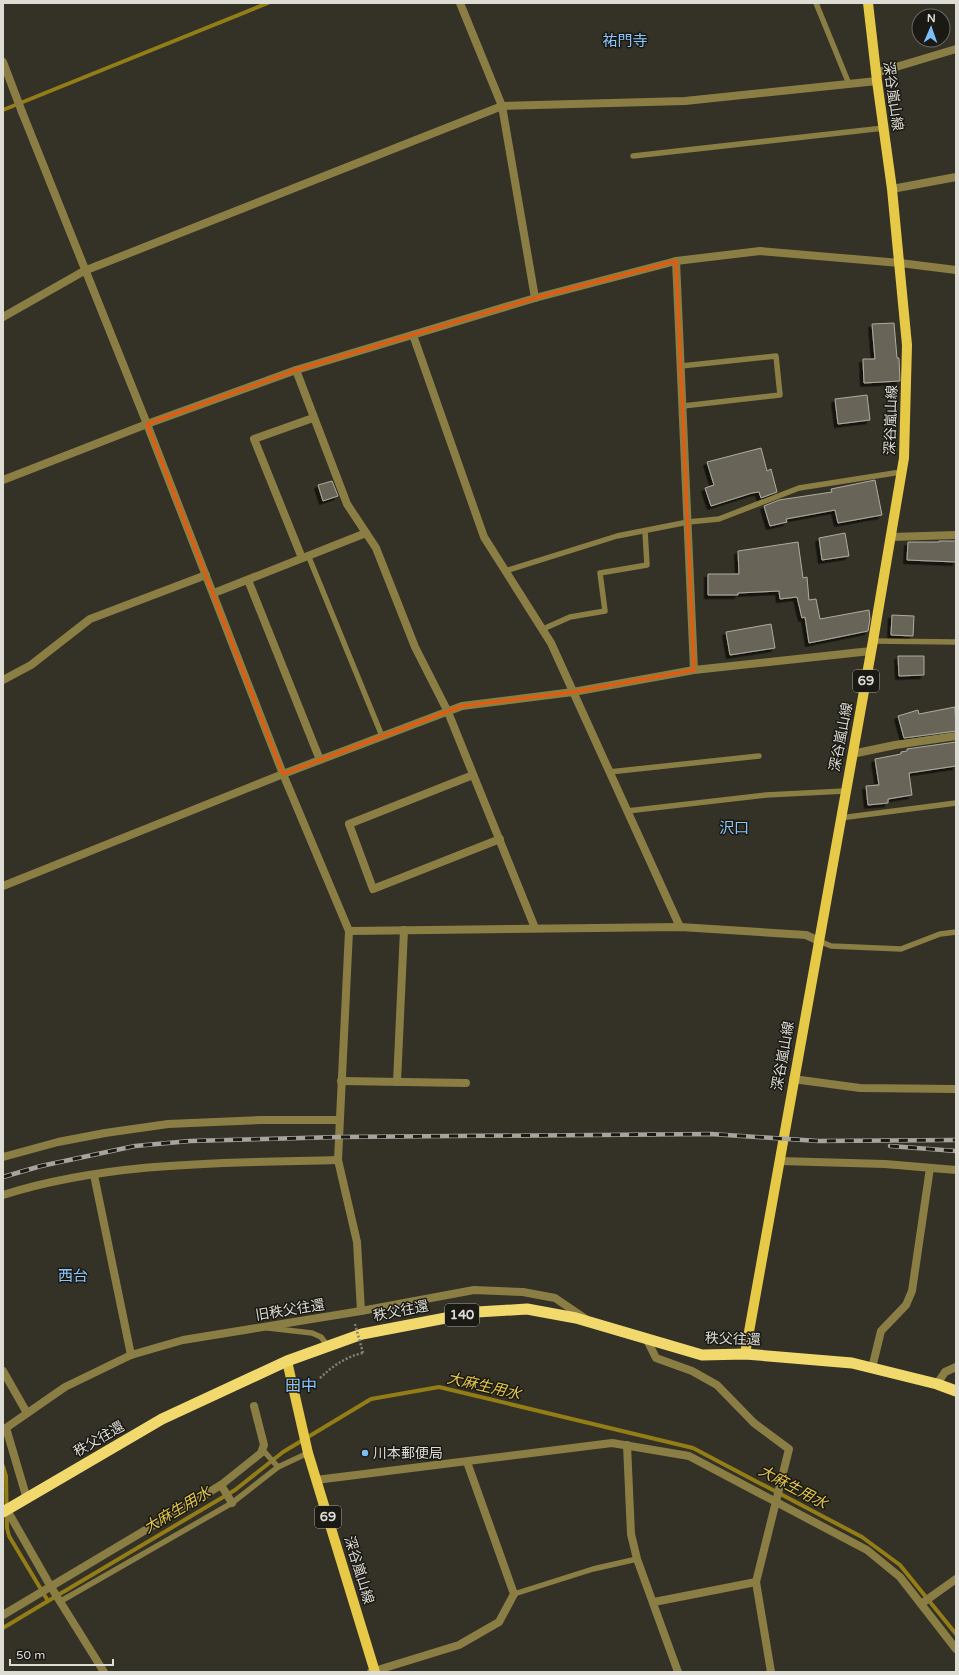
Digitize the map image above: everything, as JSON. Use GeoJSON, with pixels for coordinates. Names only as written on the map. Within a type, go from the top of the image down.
{"type":"FeatureCollection","features":[{"type":"Feature","properties":{"kind":"highway","name":"秩父往還"},"geometry":{"type":"LineString","coordinates":[[5,1511],[162,1419],[287,1361],[327,1345],[362,1334],[477,1312],[527,1309],[594,1324],[646,1340],[702,1354],[745,1354],[852,1363],[937,1384],[956,1391]]}},
{"type":"Feature","properties":{"kind":"main road","name":"深谷嵐山線"},"geometry":{"type":"LineString","coordinates":[[745,1354],[793,1079],[872,646],[904,458],[907,345],[892,189],[876,77],[868,3]]}},
{"type":"Feature","properties":{"kind":"main road","name":"深谷嵐山線"},"geometry":{"type":"LineString","coordinates":[[287,1361],[308,1453],[374,1671]]}},
{"type":"Feature","properties":{"kind":"street"},"geometry":{"type":"LineString","coordinates":[[460,3],[502,106],[535,298]]}},
{"type":"Feature","properties":{"kind":"street"},"geometry":{"type":"LineString","coordinates":[[3,317],[84,271],[502,106],[685,101],[849,84],[876,77],[956,49]]}},
{"type":"Feature","properties":{"kind":"street"},"geometry":{"type":"LineString","coordinates":[[3,62],[84,271],[214,593],[283,774],[349,931],[338,1160],[357,1242],[361,1311]]}},
{"type":"Feature","properties":{"kind":"street"},"geometry":{"type":"LineString","coordinates":[[892,189],[956,177]]}},
{"type":"Feature","properties":{"kind":"street"},"geometry":{"type":"LineString","coordinates":[[3,480],[146,424],[296,370],[535,298],[676,261],[760,250],[900,263],[956,270]]}},
{"type":"Feature","properties":{"kind":"street"},"geometry":{"type":"LineString","coordinates":[[676,261],[694,670]]}},
{"type":"Feature","properties":{"kind":"street"},"geometry":{"type":"LineString","coordinates":[[413,335],[484,537],[551,643],[680,927]]}},
{"type":"Feature","properties":{"kind":"street"},"geometry":{"type":"LineString","coordinates":[[296,370],[347,504],[376,548],[415,647],[448,712],[535,928]]}},
{"type":"Feature","properties":{"kind":"street"},"geometry":{"type":"LineString","coordinates":[[305,557],[254,439],[313,418]]}},
{"type":"Feature","properties":{"kind":"street"},"geometry":{"type":"LineString","coordinates":[[214,593],[366,533]]}},
{"type":"Feature","properties":{"kind":"street"},"geometry":{"type":"LineString","coordinates":[[891,537],[956,534]]}},
{"type":"Feature","properties":{"kind":"street"},"geometry":{"type":"LineString","coordinates":[[3,680],[32,665],[90,619],[206,575]]}},
{"type":"Feature","properties":{"kind":"street"},"geometry":{"type":"LineString","coordinates":[[248,580],[320,760]]}},
{"type":"Feature","properties":{"kind":"street"},"geometry":{"type":"LineString","coordinates":[[3,886],[283,774],[462,706],[573,692],[694,670],[872,646]]}},
{"type":"Feature","properties":{"kind":"street"},"geometry":{"type":"LineString","coordinates":[[852,754],[895,745],[956,736]]}},
{"type":"Feature","properties":{"kind":"street"},"geometry":{"type":"LineString","coordinates":[[473,775],[349,824],[373,889],[500,839]]}},
{"type":"Feature","properties":{"kind":"street"},"geometry":{"type":"LineString","coordinates":[[349,931],[680,927],[806,936],[819,941]]}},
{"type":"Feature","properties":{"kind":"street"},"geometry":{"type":"LineString","coordinates":[[397,1082],[404,930]]}},
{"type":"Feature","properties":{"kind":"street"},"geometry":{"type":"LineString","coordinates":[[793,1079],[860,1088],[956,1089]]}},
{"type":"Feature","properties":{"kind":"street"},"geometry":{"type":"LineString","coordinates":[[341,1081],[466,1083]]}},
{"type":"Feature","properties":{"kind":"street"},"geometry":{"type":"LineString","coordinates":[[3,1157],[78,1138],[168,1124],[260,1120],[340,1120]]}},
{"type":"Feature","properties":{"kind":"street"},"geometry":{"type":"LineString","coordinates":[[3,1195],[34,1186],[156,1166],[338,1160]]}},
{"type":"Feature","properties":{"kind":"street"},"geometry":{"type":"LineString","coordinates":[[779,1161],[885,1164],[956,1170]]}},
{"type":"Feature","properties":{"kind":"street"},"geometry":{"type":"LineString","coordinates":[[872,1368],[881,1331],[906,1305],[912,1291],[930,1168]]}},
{"type":"Feature","properties":{"kind":"street"},"geometry":{"type":"LineString","coordinates":[[94,1175],[131,1355]]}},
{"type":"Feature","properties":{"kind":"street","name":"旧秩父往還"},"geometry":{"type":"LineString","coordinates":[[4,1429],[65,1387],[131,1355],[183,1340],[361,1311],[474,1290],[523,1292],[556,1298],[594,1324]]}},
{"type":"Feature","properties":{"kind":"street"},"geometry":{"type":"LineString","coordinates":[[646,1340],[656,1358],[692,1371],[717,1385],[754,1423],[789,1449],[777,1503],[756,1582],[771,1672]]}},
{"type":"Feature","properties":{"kind":"street"},"geometry":{"type":"LineString","coordinates":[[937,1384],[945,1372],[956,1367]]}},
{"type":"Feature","properties":{"kind":"street"},"geometry":{"type":"LineString","coordinates":[[3,1371],[27,1413]]}},
{"type":"Feature","properties":{"kind":"street"},"geometry":{"type":"LineString","coordinates":[[3,1615],[52,1593],[222,1488],[261,1453],[265,1452],[254,1406]]}},
{"type":"Feature","properties":{"kind":"street"},"geometry":{"type":"LineString","coordinates":[[4,1429],[26,1499]]}},
{"type":"Feature","properties":{"kind":"street"},"geometry":{"type":"LineString","coordinates":[[316,1480],[612,1443],[689,1456],[867,1550],[900,1578],[956,1649]]}},
{"type":"Feature","properties":{"kind":"street"},"geometry":{"type":"LineString","coordinates":[[627,1445],[631,1534],[637,1559],[654,1602],[678,1672]]}},
{"type":"Feature","properties":{"kind":"street"},"geometry":{"type":"LineString","coordinates":[[374,1671],[459,1646],[499,1622],[514,1594],[467,1462]]}},
{"type":"Feature","properties":{"kind":"street"},"geometry":{"type":"LineString","coordinates":[[222,1488],[231,1501]]}},
{"type":"Feature","properties":{"kind":"street"},"geometry":{"type":"LineString","coordinates":[[5,1511],[52,1593],[104,1672]]}},
{"type":"Feature","properties":{"kind":"street"},"geometry":{"type":"LineString","coordinates":[[921,1604],[956,1579]]}},
{"type":"Feature","properties":{"kind":"street"},"geometry":{"type":"LineString","coordinates":[[654,1602],[756,1582]]}},
{"type":"Feature","properties":{"kind":"lane"},"geometry":{"type":"LineString","coordinates":[[816,3],[849,84]]}},
{"type":"Feature","properties":{"kind":"lane"},"geometry":{"type":"LineString","coordinates":[[633,156],[884,128]]}},
{"type":"Feature","properties":{"kind":"lane"},"geometry":{"type":"LineString","coordinates":[[681,366],[776,356],[780,395],[683,406]]}},
{"type":"Feature","properties":{"kind":"lane"},"geometry":{"type":"LineString","coordinates":[[505,571],[617,536],[688,522],[719,519],[798,488],[902,472]]}},
{"type":"Feature","properties":{"kind":"lane"},"geometry":{"type":"LineString","coordinates":[[543,629],[570,617],[606,611],[600,573],[647,565],[645,531]]}},
{"type":"Feature","properties":{"kind":"lane"},"geometry":{"type":"LineString","coordinates":[[305,557],[382,736]]}},
{"type":"Feature","properties":{"kind":"lane"},"geometry":{"type":"LineString","coordinates":[[872,646],[956,642]]}},
{"type":"Feature","properties":{"kind":"lane"},"geometry":{"type":"LineString","coordinates":[[610,772],[759,756]]}},
{"type":"Feature","properties":{"kind":"lane"},"geometry":{"type":"LineString","coordinates":[[627,811],[766,795],[845,791]]}},
{"type":"Feature","properties":{"kind":"lane"},"geometry":{"type":"LineString","coordinates":[[840,818],[956,803]]}},
{"type":"Feature","properties":{"kind":"lane"},"geometry":{"type":"LineString","coordinates":[[819,941],[831,946],[901,949],[940,934],[956,932]]}},
{"type":"Feature","properties":{"kind":"lane"},"geometry":{"type":"LineString","coordinates":[[264,1327],[312,1333],[322,1337],[327,1345]]}},
{"type":"Feature","properties":{"kind":"lane"},"geometry":{"type":"LineString","coordinates":[[265,1452],[276,1465]]}},
{"type":"Feature","properties":{"kind":"lane"},"geometry":{"type":"LineString","coordinates":[[52,1593],[231,1501],[276,1465],[308,1453]]}},
{"type":"Feature","properties":{"kind":"lane"},"geometry":{"type":"LineString","coordinates":[[514,1594],[593,1569],[637,1559]]}},
{"type":"Feature","properties":{"kind":"path"},"geometry":{"type":"LineString","coordinates":[[320,1378],[333,1366],[350,1356],[363,1354],[355,1324]]}},
{"type":"Feature","properties":{"kind":"highlighted area"},"geometry":{"type":"Polygon","coordinates":[[[676,261],[694,670],[573,692],[462,706],[283,774],[147,424],[296,370],[535,298],[676,261]]]}},
{"type":"Feature","properties":{"kind":"building"},"geometry":{"type":"Polygon","coordinates":[[[894,323],[897,358],[899,358],[900,381],[864,383],[863,359],[875,359],[872,324],[894,323]]]}},
{"type":"Feature","properties":{"kind":"building"},"geometry":{"type":"Polygon","coordinates":[[[867,395],[870,420],[838,424],[835,399],[867,395]]]}},
{"type":"Feature","properties":{"kind":"building"},"geometry":{"type":"Polygon","coordinates":[[[761,448],[767,471],[771,469],[777,492],[761,498],[759,492],[752,493],[711,506],[705,488],[714,485],[707,462],[761,448]]]}},
{"type":"Feature","properties":{"kind":"building"},"geometry":{"type":"Polygon","coordinates":[[[875,480],[882,515],[838,523],[835,510],[786,519],[787,522],[770,526],[764,506],[779,500],[832,492],[831,489],[875,480]]]}},
{"type":"Feature","properties":{"kind":"building"},"geometry":{"type":"Polygon","coordinates":[[[332,481],[338,496],[323,501],[318,485],[332,481]]]}},
{"type":"Feature","properties":{"kind":"building"},"geometry":{"type":"Polygon","coordinates":[[[845,533],[849,556],[822,560],[819,538],[845,533]]]}},
{"type":"Feature","properties":{"kind":"building"},"geometry":{"type":"Polygon","coordinates":[[[956,541],[956,562],[907,560],[908,542],[956,541]]]}},
{"type":"Feature","properties":{"kind":"building"},"geometry":{"type":"Polygon","coordinates":[[[798,542],[803,578],[807,577],[809,600],[816,599],[820,619],[869,610],[870,619],[868,631],[809,643],[805,617],[802,618],[797,597],[780,599],[779,591],[738,593],[738,595],[708,595],[708,574],[739,574],[738,551],[798,542]]]}},
{"type":"Feature","properties":{"kind":"building"},"geometry":{"type":"Polygon","coordinates":[[[892,615],[914,616],[913,636],[891,635],[892,615]]]}},
{"type":"Feature","properties":{"kind":"building"},"geometry":{"type":"Polygon","coordinates":[[[771,624],[775,648],[730,655],[726,632],[771,624]]]}},
{"type":"Feature","properties":{"kind":"building"},"geometry":{"type":"Polygon","coordinates":[[[898,656],[924,656],[924,675],[899,676],[898,656]]]}},
{"type":"Feature","properties":{"kind":"building"},"geometry":{"type":"Polygon","coordinates":[[[955,707],[956,731],[904,738],[898,716],[918,710],[919,714],[955,707]]]}},
{"type":"Feature","properties":{"kind":"building"},"geometry":{"type":"Polygon","coordinates":[[[956,742],[956,766],[909,773],[912,795],[888,799],[888,803],[868,805],[866,786],[879,785],[875,759],[901,754],[901,752],[907,751],[907,749],[956,742]]]}},
{"type":"Feature","properties":{"kind":"waterway"},"geometry":{"type":"LineString","coordinates":[[3,110],[268,3]]}},
{"type":"Feature","properties":{"kind":"waterway","name":"大麻生用水"},"geometry":{"type":"LineString","coordinates":[[3,1466],[6,1476],[7,1528],[9,1536],[48,1601],[235,1490],[283,1452],[371,1399],[439,1387],[693,1448],[862,1537],[900,1565],[956,1634]]}},
{"type":"Feature","properties":{"kind":"waterway"},"geometry":{"type":"LineString","coordinates":[[3,1628],[48,1601]]}},
{"type":"Feature","properties":{"kind":"railway"},"geometry":{"type":"LineString","coordinates":[[3,1177],[41,1166],[135,1146],[190,1141],[339,1137],[711,1134],[818,1141],[956,1140]]}},
{"type":"Feature","properties":{"kind":"railway"},"geometry":{"type":"LineString","coordinates":[[890,1146],[956,1151]]}},
{"type":"Feature","properties":{"kind":"place","name":"川本郵便局"},"geometry":{"type":"Point","coordinates":[365,1453]}},
{"type":"Feature","properties":{"kind":"district","name":"祐門寺"},"geometry":{"type":"Point","coordinates":[625,41]}},
{"type":"Feature","properties":{"kind":"district","name":"沢口"},"geometry":{"type":"Point","coordinates":[734,828]}},
{"type":"Feature","properties":{"kind":"district","name":"西台"},"geometry":{"type":"Point","coordinates":[73,1276]}},
{"type":"Feature","properties":{"kind":"district","name":"田中"},"geometry":{"type":"Point","coordinates":[301,1386]}}]}
